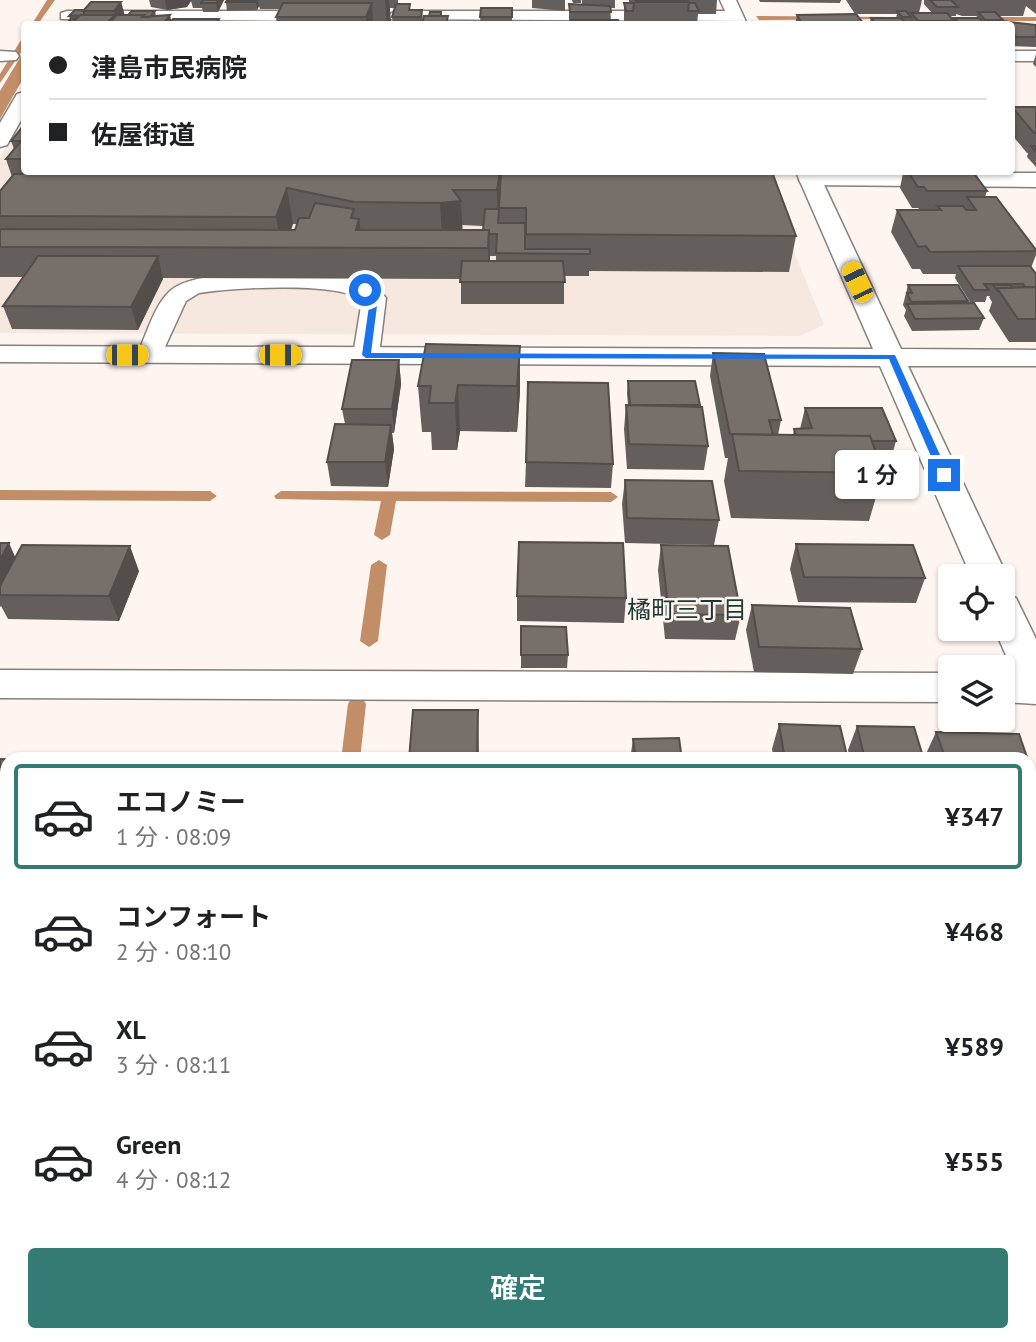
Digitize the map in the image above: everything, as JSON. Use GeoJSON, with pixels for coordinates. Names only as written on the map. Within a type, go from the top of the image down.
{"type":"FeatureCollection","features":[{"type":"Feature","properties":{"kind":"street"},"geometry":{"type":"LineString","coordinates":[[76,0],[65,20],[347,16]]}},
{"type":"Feature","properties":{"kind":"street"},"geometry":{"type":"LineString","coordinates":[[374,16],[737,20],[728,0]]}},
{"type":"Feature","properties":{"kind":"street"},"geometry":{"type":"LineString","coordinates":[[1015,56],[1036,56]]}},
{"type":"Feature","properties":{"kind":"street"},"geometry":{"type":"LineString","coordinates":[[0,141],[21,103]]}},
{"type":"Feature","properties":{"kind":"street"},"geometry":{"type":"LineString","coordinates":[[984,564],[808,176],[1036,180]]}},
{"type":"Feature","properties":{"kind":"street"},"geometry":{"type":"LineString","coordinates":[[0,354],[1036,358]]}},
{"type":"Feature","properties":{"kind":"street"},"geometry":{"type":"LineString","coordinates":[[1015,634],[1036,682]]}},
{"type":"Feature","properties":{"kind":"street"},"geometry":{"type":"LineString","coordinates":[[0,684],[938,688]]}},
{"type":"Feature","properties":{"kind":"street"},"geometry":{"type":"LineString","coordinates":[[1015,688],[1036,688]]}},
{"type":"Feature","properties":{"kind":"lane"},"geometry":{"type":"LineString","coordinates":[[150,355],[176,298],[184,291],[212,284],[349,284],[365,290],[374,298],[366,355]]}},
{"type":"Feature","properties":{"kind":"shaded area"},"geometry":{"type":"Polygon","coordinates":[[[21,56],[21,82],[0,119],[0,91],[21,56]]]}},
{"type":"Feature","properties":{"kind":"shaded area"},"geometry":{"type":"Polygon","coordinates":[[[21,119],[21,175],[777,175],[763,176],[824,325],[800,336],[0,333],[0,158],[21,119]]]}},
{"type":"Feature","properties":{"kind":"building"},"geometry":{"type":"Polygon","coordinates":[[[203,0],[218,0],[216,3],[201,3],[203,0]]]}},
{"type":"Feature","properties":{"kind":"building"},"geometry":{"type":"Polygon","coordinates":[[[227,0],[256,0],[226,2],[227,0]]]}},
{"type":"Feature","properties":{"kind":"building"},"geometry":{"type":"Polygon","coordinates":[[[688,0],[689,2],[636,2],[688,0]]]}},
{"type":"Feature","properties":{"kind":"building"},"geometry":{"type":"Polygon","coordinates":[[[930,0],[951,0],[958,7],[937,7],[930,0]]]}},
{"type":"Feature","properties":{"kind":"building"},"geometry":{"type":"Polygon","coordinates":[[[91,2],[121,2],[114,11],[83,11],[91,2]]]}},
{"type":"Feature","properties":{"kind":"building"},"geometry":{"type":"Polygon","coordinates":[[[283,3],[372,3],[366,17],[276,17],[283,3]]]}},
{"type":"Feature","properties":{"kind":"building"},"geometry":{"type":"Polygon","coordinates":[[[624,3],[634,3],[633,11],[626,11],[624,3]]]}},
{"type":"Feature","properties":{"kind":"building"},"geometry":{"type":"Polygon","coordinates":[[[689,3],[695,3],[699,11],[688,11],[689,3]]]}},
{"type":"Feature","properties":{"kind":"building"},"geometry":{"type":"Polygon","coordinates":[[[396,4],[410,4],[409,10],[422,10],[421,17],[392,17],[396,4]]]}},
{"type":"Feature","properties":{"kind":"building"},"geometry":{"type":"Polygon","coordinates":[[[569,4],[610,6],[611,12],[570,12],[569,4]]]}},
{"type":"Feature","properties":{"kind":"building"},"geometry":{"type":"Polygon","coordinates":[[[481,8],[512,8],[512,17],[480,17],[481,8]]]}},
{"type":"Feature","properties":{"kind":"building"},"geometry":{"type":"Polygon","coordinates":[[[75,10],[84,10],[84,15],[69,16],[75,10]]]}},
{"type":"Feature","properties":{"kind":"building"},"geometry":{"type":"Polygon","coordinates":[[[132,11],[155,11],[150,17],[144,17],[128,15],[132,11]]]}},
{"type":"Feature","properties":{"kind":"building"},"geometry":{"type":"Polygon","coordinates":[[[897,11],[906,11],[911,17],[902,17],[897,11]]]}},
{"type":"Feature","properties":{"kind":"building"},"geometry":{"type":"Polygon","coordinates":[[[430,12],[441,12],[441,16],[429,16],[430,12]]]}},
{"type":"Feature","properties":{"kind":"building"},"geometry":{"type":"Polygon","coordinates":[[[978,12],[995,12],[1003,20],[985,20],[978,12]]]}},
{"type":"Feature","properties":{"kind":"building"},"geometry":{"type":"Polygon","coordinates":[[[911,13],[947,13],[954,21],[918,21],[911,13]]]}},
{"type":"Feature","properties":{"kind":"building"},"geometry":{"type":"Polygon","coordinates":[[[856,14],[862,21],[800,21],[797,15],[856,14]]]}},
{"type":"Feature","properties":{"kind":"building"},"geometry":{"type":"Polygon","coordinates":[[[80,15],[115,15],[109,21],[74,21],[80,15]]]}},
{"type":"Feature","properties":{"kind":"building"},"geometry":{"type":"Polygon","coordinates":[[[117,15],[170,15],[165,21],[111,21],[117,15]]]}},
{"type":"Feature","properties":{"kind":"building"},"geometry":{"type":"Polygon","coordinates":[[[424,16],[448,16],[447,21],[423,21],[424,16]]]}},
{"type":"Feature","properties":{"kind":"building"},"geometry":{"type":"Polygon","coordinates":[[[871,18],[901,18],[904,21],[874,21],[871,18]]]}},
{"type":"Feature","properties":{"kind":"building"},"geometry":{"type":"Polygon","coordinates":[[[954,18],[979,18],[982,21],[958,21],[954,18]]]}},
{"type":"Feature","properties":{"kind":"building"},"geometry":{"type":"Polygon","coordinates":[[[173,19],[219,19],[218,21],[171,21],[173,19]]]}},
{"type":"Feature","properties":{"kind":"building"},"geometry":{"type":"Polygon","coordinates":[[[571,20],[618,21],[571,21],[571,20]]]}},
{"type":"Feature","properties":{"kind":"building"},"geometry":{"type":"Polygon","coordinates":[[[1015,23],[1036,25],[1036,37],[1016,37],[1015,23]]]}},
{"type":"Feature","properties":{"kind":"building"},"geometry":{"type":"Polygon","coordinates":[[[1015,107],[1036,107],[1034,133],[1015,111],[1015,107]]]}},
{"type":"Feature","properties":{"kind":"building"},"geometry":{"type":"Polygon","coordinates":[[[21,129],[21,141],[11,141],[21,129]]]}},
{"type":"Feature","properties":{"kind":"building"},"geometry":{"type":"Polygon","coordinates":[[[21,141],[21,159],[6,159],[21,141]]]}},
{"type":"Feature","properties":{"kind":"building"},"geometry":{"type":"Polygon","coordinates":[[[14,174],[500,175],[497,190],[453,190],[461,201],[440,203],[354,202],[287,188],[276,217],[0,216],[0,191],[14,174]]]}},
{"type":"Feature","properties":{"kind":"building"},"geometry":{"type":"Polygon","coordinates":[[[501,175],[773,175],[796,236],[526,234],[526,208],[499,208],[501,175]]]}},
{"type":"Feature","properties":{"kind":"building"},"geometry":{"type":"Polygon","coordinates":[[[910,175],[975,175],[987,191],[927,191],[924,187],[918,187],[910,175]]]}},
{"type":"Feature","properties":{"kind":"building"},"geometry":{"type":"Polygon","coordinates":[[[967,197],[996,197],[1036,251],[930,252],[926,246],[918,247],[897,210],[941,210],[937,206],[963,206],[966,210],[976,210],[967,197]]]}},
{"type":"Feature","properties":{"kind":"building"},"geometry":{"type":"Polygon","coordinates":[[[315,203],[354,209],[351,218],[359,219],[356,230],[489,230],[488,248],[0,247],[0,229],[295,230],[299,218],[309,218],[315,203]]]}},
{"type":"Feature","properties":{"kind":"building"},"geometry":{"type":"Polygon","coordinates":[[[485,209],[499,209],[498,223],[525,223],[525,249],[590,249],[590,254],[496,253],[497,234],[489,234],[489,230],[483,230],[485,209]]]}},
{"type":"Feature","properties":{"kind":"building"},"geometry":{"type":"Polygon","coordinates":[[[38,256],[158,256],[131,307],[3,306],[38,256]]]}},
{"type":"Feature","properties":{"kind":"building"},"geometry":{"type":"Polygon","coordinates":[[[462,261],[563,261],[565,282],[460,282],[462,261]]]}},
{"type":"Feature","properties":{"kind":"building"},"geometry":{"type":"Polygon","coordinates":[[[958,266],[1030,266],[1036,274],[1036,287],[1025,287],[1023,284],[984,284],[989,290],[974,290],[958,266]]]}},
{"type":"Feature","properties":{"kind":"building"},"geometry":{"type":"Polygon","coordinates":[[[908,285],[958,285],[968,301],[911,302],[907,293],[912,293],[908,285]]]}},
{"type":"Feature","properties":{"kind":"building"},"geometry":{"type":"Polygon","coordinates":[[[993,285],[1011,285],[1012,288],[997,290],[993,285]]]}},
{"type":"Feature","properties":{"kind":"building"},"geometry":{"type":"Polygon","coordinates":[[[1036,287],[1036,319],[1018,319],[997,288],[1036,287]]]}},
{"type":"Feature","properties":{"kind":"building"},"geometry":{"type":"Polygon","coordinates":[[[974,303],[984,318],[915,319],[907,304],[974,303]]]}},
{"type":"Feature","properties":{"kind":"building"},"geometry":{"type":"Polygon","coordinates":[[[426,344],[520,346],[517,386],[458,385],[455,403],[429,403],[431,386],[418,386],[426,344]]]}},
{"type":"Feature","properties":{"kind":"building"},"geometry":{"type":"Polygon","coordinates":[[[713,353],[764,354],[781,420],[769,420],[773,435],[730,434],[713,353]]]}},
{"type":"Feature","properties":{"kind":"building"},"geometry":{"type":"Polygon","coordinates":[[[352,360],[399,360],[392,409],[342,409],[352,360]]]}},
{"type":"Feature","properties":{"kind":"building"},"geometry":{"type":"Polygon","coordinates":[[[628,381],[695,381],[700,405],[630,405],[628,381]]]}},
{"type":"Feature","properties":{"kind":"building"},"geometry":{"type":"Polygon","coordinates":[[[528,382],[608,383],[613,464],[526,462],[528,382]]]}},
{"type":"Feature","properties":{"kind":"building"},"geometry":{"type":"Polygon","coordinates":[[[626,405],[702,407],[708,446],[629,444],[626,405]]]}},
{"type":"Feature","properties":{"kind":"building"},"geometry":{"type":"Polygon","coordinates":[[[805,408],[882,408],[896,441],[872,441],[870,436],[796,435],[794,429],[812,428],[805,408]]]}},
{"type":"Feature","properties":{"kind":"building"},"geometry":{"type":"Polygon","coordinates":[[[335,424],[391,425],[385,462],[327,462],[335,424]]]}},
{"type":"Feature","properties":{"kind":"building"},"geometry":{"type":"Polygon","coordinates":[[[732,434],[870,436],[883,473],[739,471],[732,434]]]}},
{"type":"Feature","properties":{"kind":"building"},"geometry":{"type":"Polygon","coordinates":[[[625,480],[712,481],[719,520],[627,518],[625,480]]]}},
{"type":"Feature","properties":{"kind":"building"},"geometry":{"type":"Polygon","coordinates":[[[519,542],[623,543],[626,598],[517,596],[519,542]]]}},
{"type":"Feature","properties":{"kind":"building"},"geometry":{"type":"Polygon","coordinates":[[[0,543],[9,543],[0,560],[0,543]]]}},
{"type":"Feature","properties":{"kind":"building"},"geometry":{"type":"Polygon","coordinates":[[[796,544],[913,545],[925,578],[804,577],[796,544]]]}},
{"type":"Feature","properties":{"kind":"building"},"geometry":{"type":"Polygon","coordinates":[[[22,545],[130,546],[109,596],[0,595],[0,586],[22,545]]]}},
{"type":"Feature","properties":{"kind":"building"},"geometry":{"type":"Polygon","coordinates":[[[661,545],[728,546],[741,615],[669,614],[661,545]]]}},
{"type":"Feature","properties":{"kind":"building"},"geometry":{"type":"Polygon","coordinates":[[[752,605],[850,608],[862,649],[759,647],[752,605]]]}},
{"type":"Feature","properties":{"kind":"building"},"geometry":{"type":"Polygon","coordinates":[[[521,626],[566,627],[568,655],[521,655],[521,626]]]}},
{"type":"Feature","properties":{"kind":"building"},"geometry":{"type":"Polygon","coordinates":[[[413,710],[478,710],[477,752],[410,752],[413,710]]]}},
{"type":"Feature","properties":{"kind":"building"},"geometry":{"type":"Polygon","coordinates":[[[779,724],[840,726],[846,752],[784,752],[779,724]]]}},
{"type":"Feature","properties":{"kind":"building"},"geometry":{"type":"Polygon","coordinates":[[[857,726],[914,727],[922,752],[863,752],[857,726]]]}},
{"type":"Feature","properties":{"kind":"building"},"geometry":{"type":"Polygon","coordinates":[[[936,732],[1019,734],[1025,752],[943,752],[936,732]]]}},
{"type":"Feature","properties":{"kind":"building"},"geometry":{"type":"Polygon","coordinates":[[[679,738],[681,752],[635,752],[633,739],[679,738]]]}},
{"type":"Feature","properties":{"kind":"waterway"},"geometry":{"type":"LineString","coordinates":[[37,21],[51,0]]}},
{"type":"Feature","properties":{"kind":"waterway"},"geometry":{"type":"LineString","coordinates":[[759,18],[893,19]]}},
{"type":"Feature","properties":{"kind":"waterway"},"geometry":{"type":"LineString","coordinates":[[928,19],[1036,19]]}},
{"type":"Feature","properties":{"kind":"waterway"},"geometry":{"type":"LineString","coordinates":[[0,81],[21,47]]}},
{"type":"Feature","properties":{"kind":"waterway"},"geometry":{"type":"LineString","coordinates":[[0,495],[210,496]]}},
{"type":"Feature","properties":{"kind":"waterway"},"geometry":{"type":"LineString","coordinates":[[281,496],[611,497]]}},
{"type":"Feature","properties":{"kind":"waterway"},"geometry":{"type":"LineString","coordinates":[[382,535],[389,497]]}},
{"type":"Feature","properties":{"kind":"waterway"},"geometry":{"type":"LineString","coordinates":[[369,641],[379,565]]}},
{"type":"Feature","properties":{"kind":"waterway"},"geometry":{"type":"LineString","coordinates":[[351,752],[357,704]]}},
{"type":"Feature","properties":{"kind":"district","name":"橘町三丁目"},"geometry":{"type":"Point","coordinates":[687,610]}},
{"type":"Feature","properties":{"kind":"route"},"geometry":{"type":"LineString","coordinates":[[365,290],[374,298],[366,355],[892,357],[944,475]]}}]}
